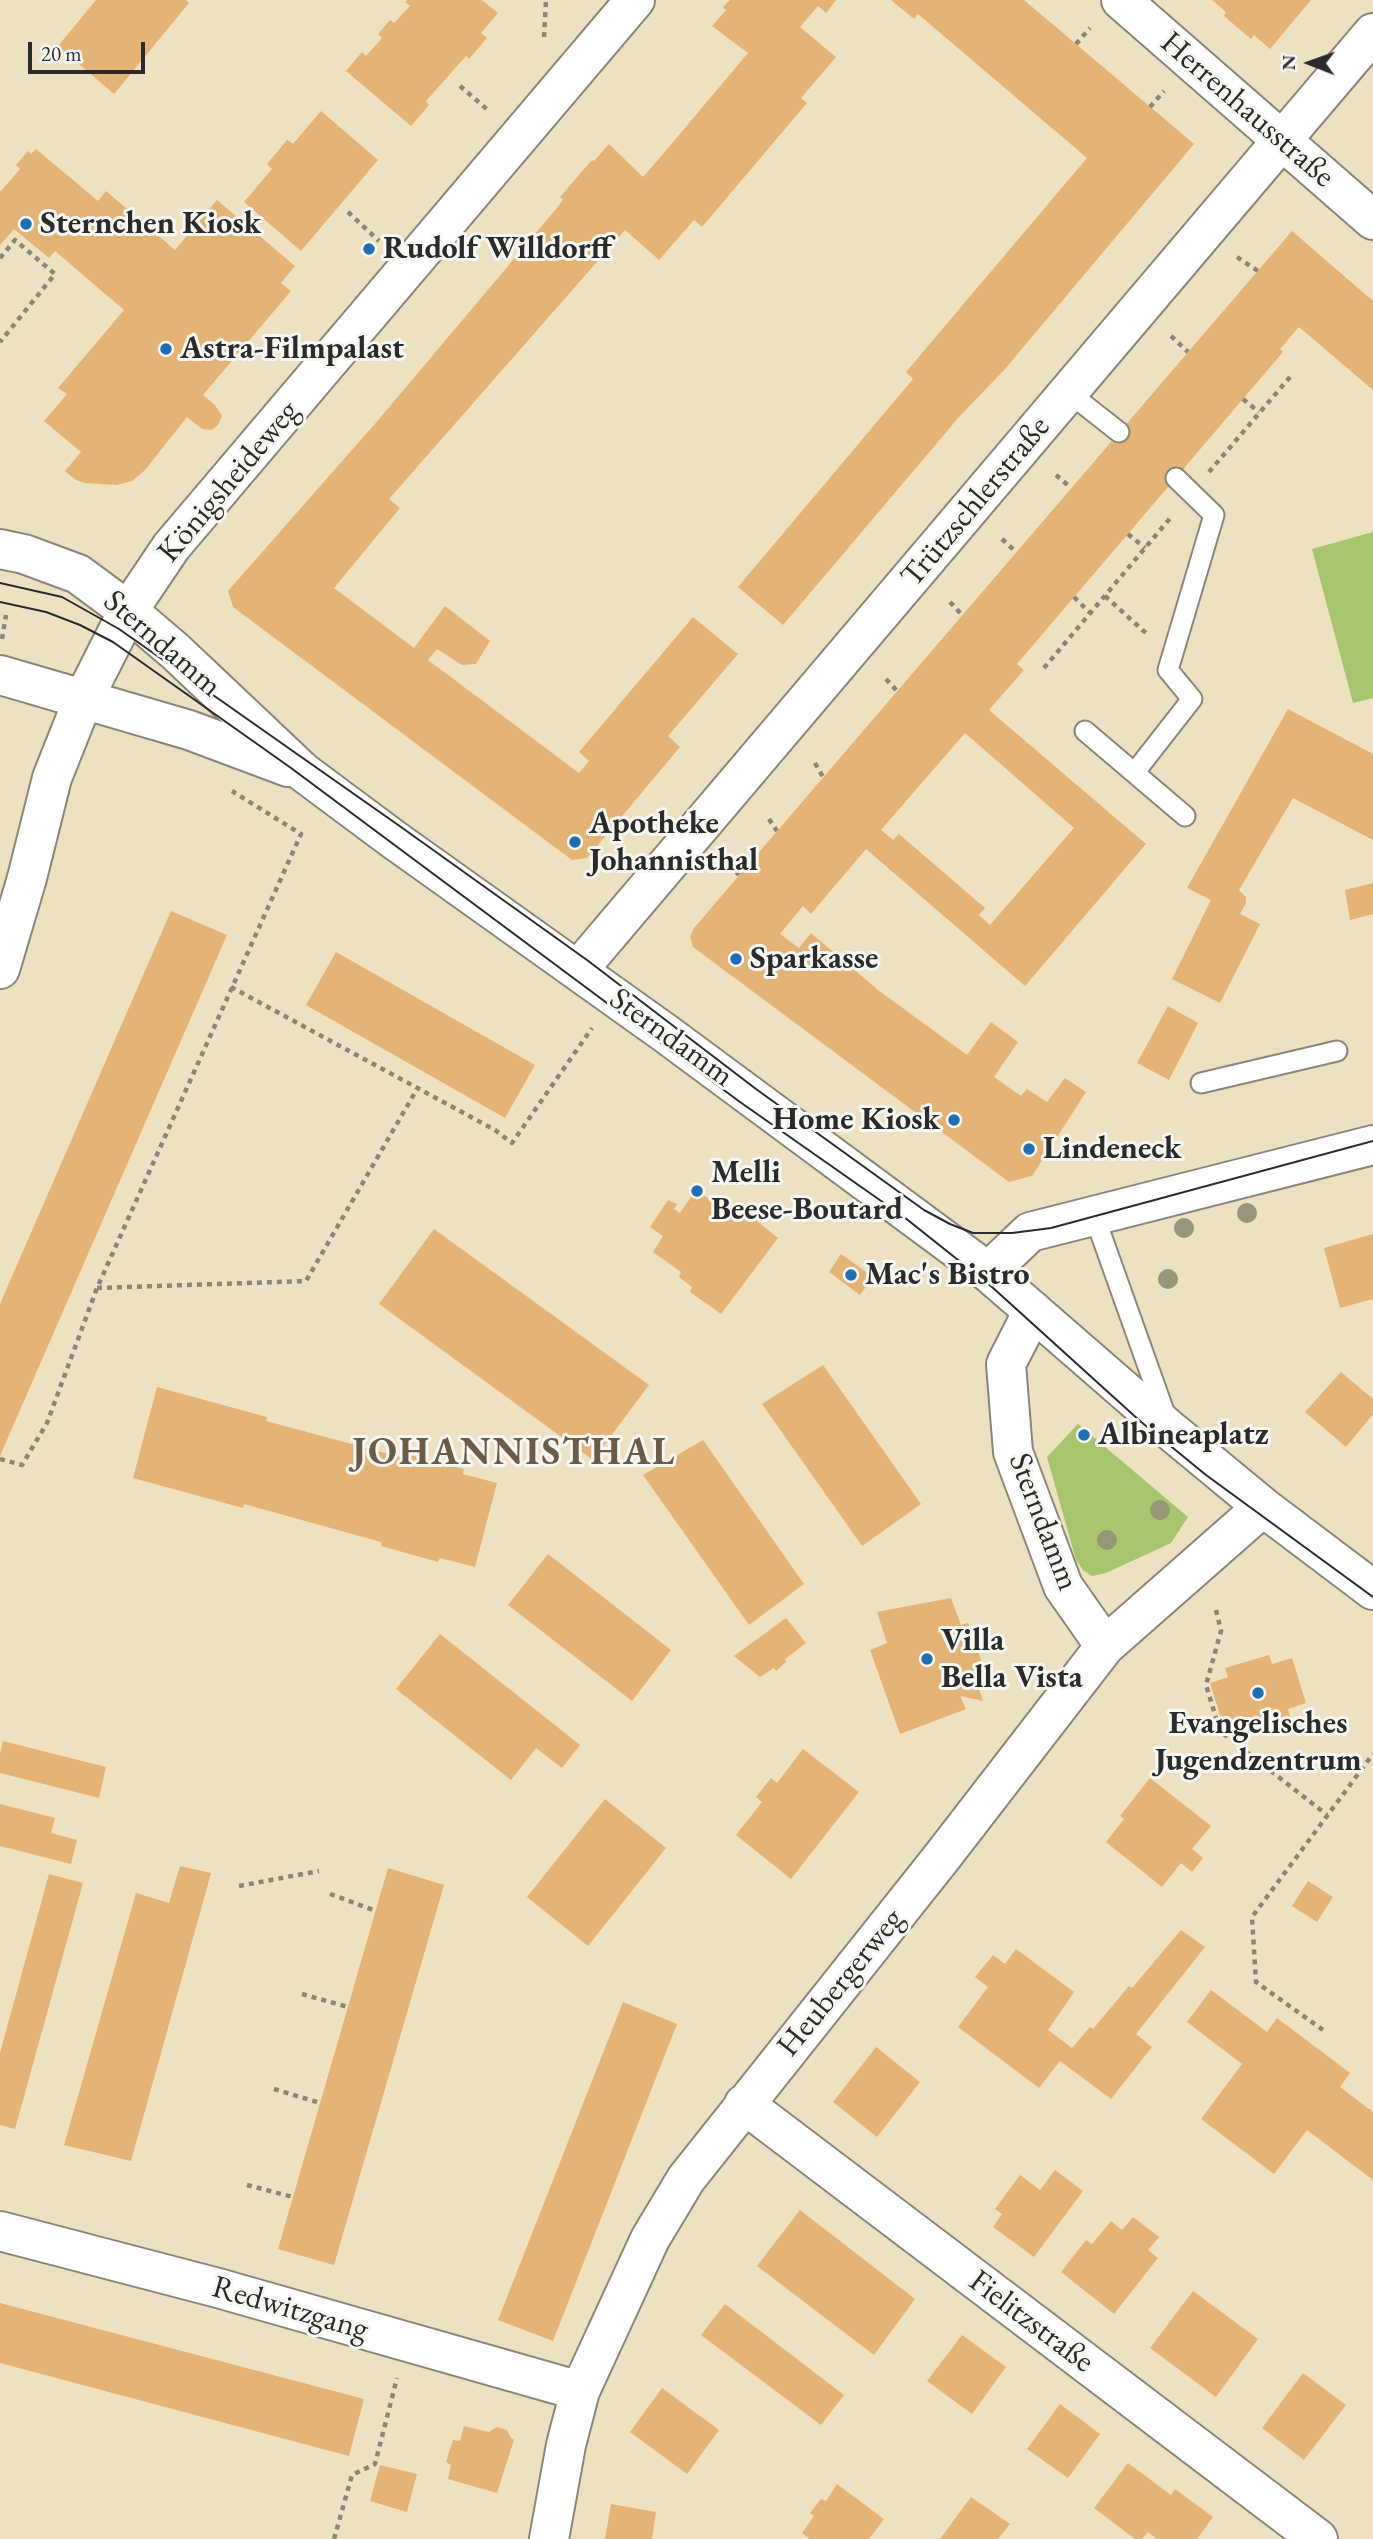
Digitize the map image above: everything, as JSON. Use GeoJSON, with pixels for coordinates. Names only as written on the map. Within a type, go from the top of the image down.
{"type":"FeatureCollection","features":[{"type":"Feature","properties":{"kind":"street","name":"Königsheideweg"},"geometry":{"type":"LineString","coordinates":[[0,969],[7,914],[52,778],[83,700],[128,611],[172,547],[635,0]]}},
{"type":"Feature","properties":{"kind":"street","name":"Herrenhausstraße"},"geometry":{"type":"LineString","coordinates":[[1121,0],[1373,220]]}},
{"type":"Feature","properties":{"kind":"street","name":"Trützschlerstraße"},"geometry":{"type":"LineString","coordinates":[[578,970],[1373,33]]}},
{"type":"Feature","properties":{"kind":"street","name":"Sterndamm"},"geometry":{"type":"LineString","coordinates":[[0,549],[24,554],[78,574],[128,611],[184,659],[303,772],[578,970],[988,1272],[1263,1507],[1373,1590]]}},
{"type":"Feature","properties":{"kind":"street","name":"Sterndamm"},"geometry":{"type":"LineString","coordinates":[[0,675],[189,730],[303,772]]}},
{"type":"Feature","properties":{"kind":"street"},"geometry":{"type":"LineString","coordinates":[[988,1272],[1030,1232],[1373,1145]]}},
{"type":"Feature","properties":{"kind":"street","name":"Sterndamm"},"geometry":{"type":"LineString","coordinates":[[1033,1311],[1006,1364],[1013,1452],[1063,1586],[1105,1646]]}},
{"type":"Feature","properties":{"kind":"street","name":"Heubergerweg"},"geometry":{"type":"LineString","coordinates":[[549,2539],[566,2445],[580,2391],[650,2239],[687,2179],[1105,1646],[1263,1507]]}},
{"type":"Feature","properties":{"kind":"street","name":"Fielitzstraße"},"geometry":{"type":"LineString","coordinates":[[744,2104],[1318,2539]]}},
{"type":"Feature","properties":{"kind":"street","name":"Redwitzgang"},"geometry":{"type":"LineString","coordinates":[[0,2231],[218,2288],[580,2391]]}},
{"type":"Feature","properties":{"kind":"lane"},"geometry":{"type":"LineString","coordinates":[[1068,392],[1119,432]]}},
{"type":"Feature","properties":{"kind":"lane"},"geometry":{"type":"LineString","coordinates":[[1135,772],[1192,699],[1168,670],[1214,515],[1176,478]]}},
{"type":"Feature","properties":{"kind":"lane"},"geometry":{"type":"LineString","coordinates":[[1085,731],[1185,816]]}},
{"type":"Feature","properties":{"kind":"lane"},"geometry":{"type":"LineString","coordinates":[[1201,1083],[1337,1051]]}},
{"type":"Feature","properties":{"kind":"lane"},"geometry":{"type":"LineString","coordinates":[[1094,1215],[1171,1431]]}},
{"type":"Feature","properties":{"kind":"path"},"geometry":{"type":"LineString","coordinates":[[544,37],[546,0]]}},
{"type":"Feature","properties":{"kind":"path"},"geometry":{"type":"LineString","coordinates":[[1076,44],[1090,28]]}},
{"type":"Feature","properties":{"kind":"path"},"geometry":{"type":"LineString","coordinates":[[460,86],[489,111]]}},
{"type":"Feature","properties":{"kind":"path"},"geometry":{"type":"LineString","coordinates":[[1150,107],[1164,91]]}},
{"type":"Feature","properties":{"kind":"path"},"geometry":{"type":"LineString","coordinates":[[348,212],[380,241]]}},
{"type":"Feature","properties":{"kind":"path"},"geometry":{"type":"LineString","coordinates":[[0,258],[15,240],[55,274],[0,342]]}},
{"type":"Feature","properties":{"kind":"path"},"geometry":{"type":"LineString","coordinates":[[1237,257],[1258,271]]}},
{"type":"Feature","properties":{"kind":"path"},"geometry":{"type":"LineString","coordinates":[[1171,336],[1188,352]]}},
{"type":"Feature","properties":{"kind":"path"},"geometry":{"type":"LineString","coordinates":[[1044,668],[1290,377]]}},
{"type":"Feature","properties":{"kind":"path"},"geometry":{"type":"LineString","coordinates":[[1243,399],[1259,412]]}},
{"type":"Feature","properties":{"kind":"path"},"geometry":{"type":"LineString","coordinates":[[1056,475],[1071,488]]}},
{"type":"Feature","properties":{"kind":"path"},"geometry":{"type":"LineString","coordinates":[[1128,534],[1145,548]]}},
{"type":"Feature","properties":{"kind":"path"},"geometry":{"type":"LineString","coordinates":[[1002,539],[1016,552]]}},
{"type":"Feature","properties":{"kind":"path"},"geometry":{"type":"LineString","coordinates":[[1105,596],[1172,656]]}},
{"type":"Feature","properties":{"kind":"path"},"geometry":{"type":"LineString","coordinates":[[1074,597],[1090,613]]}},
{"type":"Feature","properties":{"kind":"path"},"geometry":{"type":"LineString","coordinates":[[950,602],[962,615]]}},
{"type":"Feature","properties":{"kind":"path"},"geometry":{"type":"LineString","coordinates":[[0,646],[6,615]]}},
{"type":"Feature","properties":{"kind":"path"},"geometry":{"type":"LineString","coordinates":[[886,679],[897,691]]}},
{"type":"Feature","properties":{"kind":"path"},"geometry":{"type":"LineString","coordinates":[[815,763],[823,777]]}},
{"type":"Feature","properties":{"kind":"path"},"geometry":{"type":"LineString","coordinates":[[0,1459],[22,1465],[47,1423],[97,1287],[301,834],[223,785]]}},
{"type":"Feature","properties":{"kind":"path"},"geometry":{"type":"LineString","coordinates":[[769,818],[777,831]]}},
{"type":"Feature","properties":{"kind":"path"},"geometry":{"type":"LineString","coordinates":[[730,864],[739,874]]}},
{"type":"Feature","properties":{"kind":"path"},"geometry":{"type":"LineString","coordinates":[[231,987],[495,1130],[512,1143],[613,997]]}},
{"type":"Feature","properties":{"kind":"path"},"geometry":{"type":"LineString","coordinates":[[97,1287],[306,1281],[417,1089]]}},
{"type":"Feature","properties":{"kind":"path"},"geometry":{"type":"LineString","coordinates":[[1216,1609],[1220,1631],[1206,1685],[1220,1731],[1327,1815]]}},
{"type":"Feature","properties":{"kind":"path"},"geometry":{"type":"LineString","coordinates":[[1323,2030],[1256,1982],[1252,1917],[1373,1754]]}},
{"type":"Feature","properties":{"kind":"path"},"geometry":{"type":"LineString","coordinates":[[239,1886],[319,1871]]}},
{"type":"Feature","properties":{"kind":"path"},"geometry":{"type":"LineString","coordinates":[[330,1894],[376,1910]]}},
{"type":"Feature","properties":{"kind":"path"},"geometry":{"type":"LineString","coordinates":[[302,1994],[348,2007]]}},
{"type":"Feature","properties":{"kind":"path"},"geometry":{"type":"LineString","coordinates":[[274,2089],[320,2103]]}},
{"type":"Feature","properties":{"kind":"path"},"geometry":{"type":"LineString","coordinates":[[247,2185],[293,2197]]}},
{"type":"Feature","properties":{"kind":"path"},"geometry":{"type":"LineString","coordinates":[[334,2539],[352,2474],[375,2464],[407,2342]]}},
{"type":"Feature","properties":{"kind":"green space"},"geometry":{"type":"Polygon","coordinates":[[[1373,532],[1373,698],[1353,703],[1312,549],[1373,532]]]}},
{"type":"Feature","properties":{"kind":"green space"},"geometry":{"type":"Polygon","coordinates":[[[1078,1424],[1188,1517],[1171,1543],[1106,1573],[1092,1576],[1083,1570],[1076,1560],[1047,1457],[1078,1424]]]}},
{"type":"Feature","properties":{"kind":"building"},"geometry":{"type":"Polygon","coordinates":[[[96,0],[186,0],[189,3],[114,94],[58,46],[96,0]]]}},
{"type":"Feature","properties":{"kind":"building"},"geometry":{"type":"Polygon","coordinates":[[[482,0],[498,13],[481,33],[487,38],[469,59],[466,56],[426,101],[429,105],[411,126],[346,71],[362,52],[366,56],[382,38],[378,34],[390,20],[394,23],[410,6],[405,2],[482,0]]]}},
{"type":"Feature","properties":{"kind":"building"},"geometry":{"type":"Polygon","coordinates":[[[730,0],[836,0],[826,13],[818,6],[800,27],[836,57],[801,98],[807,103],[702,227],[694,220],[659,260],[625,230],[389,499],[400,508],[334,588],[414,648],[445,606],[490,641],[476,664],[462,665],[437,649],[428,660],[579,773],[589,761],[579,752],[693,617],[738,654],[668,736],[680,747],[587,858],[572,860],[233,607],[228,591],[380,418],[556,209],[563,200],[560,197],[592,160],[609,144],[643,177],[663,154],[748,53],[712,26],[726,10],[723,7],[730,0]]]}},
{"type":"Feature","properties":{"kind":"building"},"geometry":{"type":"Polygon","coordinates":[[[891,0],[1024,0],[1194,144],[1005,369],[959,417],[783,625],[738,587],[913,379],[906,372],[1087,158],[918,14],[914,19],[891,0]]]}},
{"type":"Feature","properties":{"kind":"building"},"geometry":{"type":"Polygon","coordinates":[[[1212,0],[1311,0],[1270,49],[1254,35],[1251,39],[1224,16],[1226,12],[1212,0]]]}},
{"type":"Feature","properties":{"kind":"building"},"geometry":{"type":"Polygon","coordinates":[[[321,111],[378,160],[301,251],[244,202],[272,169],[267,164],[287,140],[293,144],[321,111]]]}},
{"type":"Feature","properties":{"kind":"building","name":"Astra-Filmpalast"},"geometry":{"type":"Polygon","coordinates":[[[36,149],[98,201],[106,191],[175,250],[217,200],[295,266],[281,283],[291,291],[203,395],[215,405],[222,416],[218,425],[212,430],[202,429],[187,417],[145,470],[132,481],[117,485],[85,483],[65,471],[81,452],[44,421],[67,394],[58,388],[124,310],[55,251],[49,258],[14,229],[0,245],[0,192],[20,169],[16,165],[28,151],[31,154],[36,149]]]}},
{"type":"Feature","properties":{"kind":"building"},"geometry":{"type":"Polygon","coordinates":[[[1292,231],[1373,301],[1373,390],[1299,327],[1280,349],[1283,352],[1017,664],[1024,670],[989,710],[1146,844],[1025,986],[866,849],[811,914],[803,906],[780,934],[799,948],[811,933],[878,990],[967,1055],[991,1022],[1018,1042],[994,1077],[1021,1096],[1027,1089],[1047,1102],[1065,1078],[1086,1092],[1032,1176],[1009,1182],[693,947],[690,937],[694,928],[1292,231]],[[965,733],[881,830],[893,840],[899,834],[985,908],[979,915],[990,925],[1074,828],[965,733]]]}},
{"type":"Feature","properties":{"kind":"building"},"geometry":{"type":"Polygon","coordinates":[[[1288,709],[1373,754],[1373,840],[1293,798],[1239,890],[1246,897],[1240,914],[1260,924],[1220,1003],[1172,979],[1211,900],[1187,888],[1288,709]]]}},
{"type":"Feature","properties":{"kind":"building"},"geometry":{"type":"Polygon","coordinates":[[[1373,883],[1373,914],[1350,920],[1345,890],[1373,883]]]}},
{"type":"Feature","properties":{"kind":"building"},"geometry":{"type":"Polygon","coordinates":[[[171,911],[227,935],[0,1456],[0,1304],[171,911]]]}},
{"type":"Feature","properties":{"kind":"building"},"geometry":{"type":"Polygon","coordinates":[[[336,952],[535,1065],[505,1118],[306,1005],[336,952]]]}},
{"type":"Feature","properties":{"kind":"building"},"geometry":{"type":"Polygon","coordinates":[[[1168,1006],[1198,1023],[1169,1080],[1137,1063],[1168,1006]]]}},
{"type":"Feature","properties":{"kind":"building"},"geometry":{"type":"Polygon","coordinates":[[[696,1190],[740,1221],[747,1213],[778,1238],[721,1314],[690,1292],[692,1287],[679,1277],[681,1272],[653,1252],[663,1236],[650,1227],[668,1200],[677,1204],[674,1209],[680,1213],[696,1190]]]}},
{"type":"Feature","properties":{"kind":"building"},"geometry":{"type":"Polygon","coordinates":[[[434,1229],[649,1385],[593,1460],[379,1304],[434,1229]]]}},
{"type":"Feature","properties":{"kind":"building"},"geometry":{"type":"Polygon","coordinates":[[[1373,1234],[1373,1299],[1340,1308],[1324,1248],[1373,1234]]]}},
{"type":"Feature","properties":{"kind":"building","name":"Mac's Bistro"},"geometry":{"type":"Polygon","coordinates":[[[841,1254],[873,1277],[860,1295],[829,1272],[841,1254]]]}},
{"type":"Feature","properties":{"kind":"building"},"geometry":{"type":"Polygon","coordinates":[[[823,1365],[921,1504],[862,1546],[762,1404],[823,1365]]]}},
{"type":"Feature","properties":{"kind":"building"},"geometry":{"type":"Polygon","coordinates":[[[1341,1372],[1373,1399],[1373,1414],[1346,1447],[1305,1412],[1341,1372]]]}},
{"type":"Feature","properties":{"kind":"building"},"geometry":{"type":"Polygon","coordinates":[[[157,1387],[267,1417],[266,1421],[404,1458],[406,1454],[464,1469],[463,1474],[497,1483],[475,1567],[440,1558],[438,1562],[381,1546],[381,1542],[244,1504],[243,1508],[133,1478],[157,1387]]]}},
{"type":"Feature","properties":{"kind":"building"},"geometry":{"type":"Polygon","coordinates":[[[703,1440],[804,1584],[749,1625],[643,1475],[703,1440]]]}},
{"type":"Feature","properties":{"kind":"building"},"geometry":{"type":"Polygon","coordinates":[[[548,1554],[671,1650],[632,1701],[508,1605],[548,1554]]]}},
{"type":"Feature","properties":{"kind":"building","name":"Villa Bella Vista"},"geometry":{"type":"Polygon","coordinates":[[[951,1598],[961,1625],[968,1623],[984,1668],[973,1671],[983,1701],[960,1696],[966,1709],[900,1734],[870,1650],[887,1643],[877,1612],[951,1598]]]}},
{"type":"Feature","properties":{"kind":"building"},"geometry":{"type":"Polygon","coordinates":[[[786,1618],[806,1643],[785,1659],[786,1662],[776,1671],[774,1668],[760,1677],[734,1656],[786,1618]]]}},
{"type":"Feature","properties":{"kind":"building"},"geometry":{"type":"Polygon","coordinates":[[[440,1634],[580,1745],[562,1768],[536,1748],[511,1780],[396,1689],[440,1634]]]}},
{"type":"Feature","properties":{"kind":"building","name":"Evangelisches Jugendzentrum"},"geometry":{"type":"Polygon","coordinates":[[[1269,1655],[1272,1664],[1292,1658],[1306,1703],[1288,1709],[1291,1719],[1246,1733],[1243,1723],[1224,1728],[1210,1683],[1228,1677],[1225,1668],[1269,1655]]]}},
{"type":"Feature","properties":{"kind":"building"},"geometry":{"type":"Polygon","coordinates":[[[3,1741],[106,1767],[99,1798],[0,1773],[3,1741]]]}},
{"type":"Feature","properties":{"kind":"building"},"geometry":{"type":"Polygon","coordinates":[[[803,1749],[859,1792],[791,1879],[736,1835],[762,1802],[756,1797],[771,1778],[777,1783],[803,1749]]]}},
{"type":"Feature","properties":{"kind":"building"},"geometry":{"type":"Polygon","coordinates":[[[1150,1778],[1211,1826],[1192,1849],[1203,1858],[1192,1872],[1181,1863],[1162,1887],[1106,1842],[1124,1819],[1120,1816],[1150,1778]]]}},
{"type":"Feature","properties":{"kind":"building"},"geometry":{"type":"Polygon","coordinates":[[[605,1799],[666,1848],[588,1946],[527,1897],[605,1799]]]}},
{"type":"Feature","properties":{"kind":"building"},"geometry":{"type":"Polygon","coordinates":[[[0,1804],[55,1818],[51,1833],[77,1840],[71,1864],[0,1846],[0,1804]]]}},
{"type":"Feature","properties":{"kind":"building"},"geometry":{"type":"Polygon","coordinates":[[[180,1866],[211,1873],[131,2161],[64,2145],[136,1893],[169,1903],[180,1866]]]}},
{"type":"Feature","properties":{"kind":"building"},"geometry":{"type":"Polygon","coordinates":[[[388,1868],[444,1885],[334,2265],[278,2249],[388,1868]]]}},
{"type":"Feature","properties":{"kind":"building"},"geometry":{"type":"Polygon","coordinates":[[[49,1874],[83,1883],[15,2129],[0,2125],[0,2053],[49,1874]]]}},
{"type":"Feature","properties":{"kind":"building"},"geometry":{"type":"Polygon","coordinates":[[[1308,1881],[1333,1897],[1317,1922],[1292,1906],[1308,1881]]]}},
{"type":"Feature","properties":{"kind":"building"},"geometry":{"type":"Polygon","coordinates":[[[1181,1930],[1205,1947],[1136,2034],[1152,2047],[1111,2099],[1060,2061],[1039,2088],[958,2027],[988,1987],[975,1977],[993,1955],[1005,1964],[1016,1949],[1074,1992],[1048,2030],[1072,2048],[1090,2027],[1093,2029],[1129,1986],[1132,1988],[1181,1930]]]}},
{"type":"Feature","properties":{"kind":"building"},"geometry":{"type":"Polygon","coordinates":[[[1211,1990],[1267,2032],[1277,2018],[1350,2073],[1340,2087],[1373,2112],[1373,2180],[1307,2130],[1274,2174],[1201,2119],[1242,2064],[1187,2022],[1211,1990]]]}},
{"type":"Feature","properties":{"kind":"building"},"geometry":{"type":"Polygon","coordinates":[[[623,2002],[677,2024],[553,2341],[498,2320],[623,2002]]]}},
{"type":"Feature","properties":{"kind":"building"},"geometry":{"type":"Polygon","coordinates":[[[876,2047],[920,2082],[877,2137],[833,2102],[876,2047]]]}},
{"type":"Feature","properties":{"kind":"building"},"geometry":{"type":"Polygon","coordinates":[[[1055,2170],[1083,2191],[1034,2257],[993,2227],[1002,2214],[995,2209],[1020,2175],[1040,2190],[1055,2170]]]}},
{"type":"Feature","properties":{"kind":"building"},"geometry":{"type":"Polygon","coordinates":[[[800,2210],[915,2299],[874,2355],[757,2266],[800,2210]]]}},
{"type":"Feature","properties":{"kind":"building"},"geometry":{"type":"Polygon","coordinates":[[[1133,2217],[1159,2237],[1148,2250],[1158,2258],[1114,2314],[1061,2272],[1086,2240],[1092,2244],[1111,2221],[1122,2230],[1133,2217]]]}},
{"type":"Feature","properties":{"kind":"building"},"geometry":{"type":"Polygon","coordinates":[[[1193,2291],[1258,2339],[1216,2397],[1150,2348],[1193,2291]]]}},
{"type":"Feature","properties":{"kind":"building"},"geometry":{"type":"Polygon","coordinates":[[[0,2303],[364,2399],[349,2456],[0,2363],[0,2303]]]}},
{"type":"Feature","properties":{"kind":"building"},"geometry":{"type":"Polygon","coordinates":[[[725,2304],[844,2395],[821,2425],[701,2335],[725,2304]]]}},
{"type":"Feature","properties":{"kind":"building"},"geometry":{"type":"Polygon","coordinates":[[[962,2335],[1006,2367],[972,2414],[927,2381],[962,2335]]]}},
{"type":"Feature","properties":{"kind":"building"},"geometry":{"type":"Polygon","coordinates":[[[1303,2373],[1346,2405],[1304,2460],[1262,2428],[1303,2373]]]}},
{"type":"Feature","properties":{"kind":"building"},"geometry":{"type":"Polygon","coordinates":[[[662,2388],[719,2430],[687,2474],[630,2432],[662,2388]]]}},
{"type":"Feature","properties":{"kind":"building"},"geometry":{"type":"Polygon","coordinates":[[[1060,2404],[1100,2434],[1068,2478],[1027,2449],[1060,2404]]]}},
{"type":"Feature","properties":{"kind":"building"},"geometry":{"type":"Polygon","coordinates":[[[464,2426],[489,2432],[497,2427],[507,2430],[514,2440],[497,2493],[448,2479],[451,2465],[446,2462],[453,2440],[460,2441],[464,2426]]]}},
{"type":"Feature","properties":{"kind":"building"},"geometry":{"type":"Polygon","coordinates":[[[1128,2463],[1171,2495],[1175,2489],[1213,2517],[1197,2539],[1157,2539],[1148,2532],[1142,2539],[1135,2539],[1094,2508],[1128,2463]]]}},
{"type":"Feature","properties":{"kind":"building"},"geometry":{"type":"Polygon","coordinates":[[[380,2465],[417,2474],[407,2512],[370,2501],[380,2465]]]}},
{"type":"Feature","properties":{"kind":"building"},"geometry":{"type":"Polygon","coordinates":[[[837,2484],[884,2519],[869,2539],[810,2539],[802,2533],[814,2516],[810,2513],[821,2499],[826,2501],[837,2484]]]}},
{"type":"Feature","properties":{"kind":"building"},"geometry":{"type":"Polygon","coordinates":[[[971,2497],[1010,2524],[998,2539],[940,2539],[971,2497]]]}},
{"type":"Feature","properties":{"kind":"building"},"geometry":{"type":"Polygon","coordinates":[[[611,2504],[656,2512],[652,2539],[605,2539],[611,2504]]]}},
{"type":"Feature","properties":{"kind":"tram line"},"geometry":{"type":"LineString","coordinates":[[0,583],[62,597],[119,629],[587,960],[756,1089],[924,1210],[950,1224],[973,1233],[1012,1233],[1051,1228],[1373,1141]]}},
{"type":"Feature","properties":{"kind":"tram line"},"geometry":{"type":"LineString","coordinates":[[0,602],[46,612],[113,642],[291,768],[740,1102],[904,1217],[992,1287],[1140,1421],[1206,1475],[1373,1597]]}},
{"type":"Feature","properties":{"kind":"place","name":"Sternchen Kiosk"},"geometry":{"type":"Point","coordinates":[26,224]}},
{"type":"Feature","properties":{"kind":"place","name":"Rudolf Willdorff"},"geometry":{"type":"Point","coordinates":[369,249]}},
{"type":"Feature","properties":{"kind":"place","name":"Astra-Filmpalast"},"geometry":{"type":"Point","coordinates":[166,349]}},
{"type":"Feature","properties":{"kind":"place","name":"Apotheke Johannisthal"},"geometry":{"type":"Point","coordinates":[575,842]}},
{"type":"Feature","properties":{"kind":"place","name":"Sparkasse"},"geometry":{"type":"Point","coordinates":[736,959]}},
{"type":"Feature","properties":{"kind":"place","name":"Home Kiosk"},"geometry":{"type":"Point","coordinates":[954,1120]}},
{"type":"Feature","properties":{"kind":"place","name":"Lindeneck"},"geometry":{"type":"Point","coordinates":[1029,1149]}},
{"type":"Feature","properties":{"kind":"place","name":"Melli Beese-Boutard"},"geometry":{"type":"Point","coordinates":[697,1191]}},
{"type":"Feature","properties":{"kind":"place","name":"Mac's Bistro"},"geometry":{"type":"Point","coordinates":[851,1275]}},
{"type":"Feature","properties":{"kind":"place","name":"Albineaplatz"},"geometry":{"type":"Point","coordinates":[1084,1435]}},
{"type":"Feature","properties":{"kind":"place","name":"Villa Bella Vista"},"geometry":{"type":"Point","coordinates":[927,1659]}},
{"type":"Feature","properties":{"kind":"place","name":"Evangelisches Jugendzentrum"},"geometry":{"type":"Point","coordinates":[1258,1693]}},
{"type":"Feature","properties":{"kind":"district","name":"JOHANNISTHAL"},"geometry":{"type":"Point","coordinates":[514,1454]}}]}
